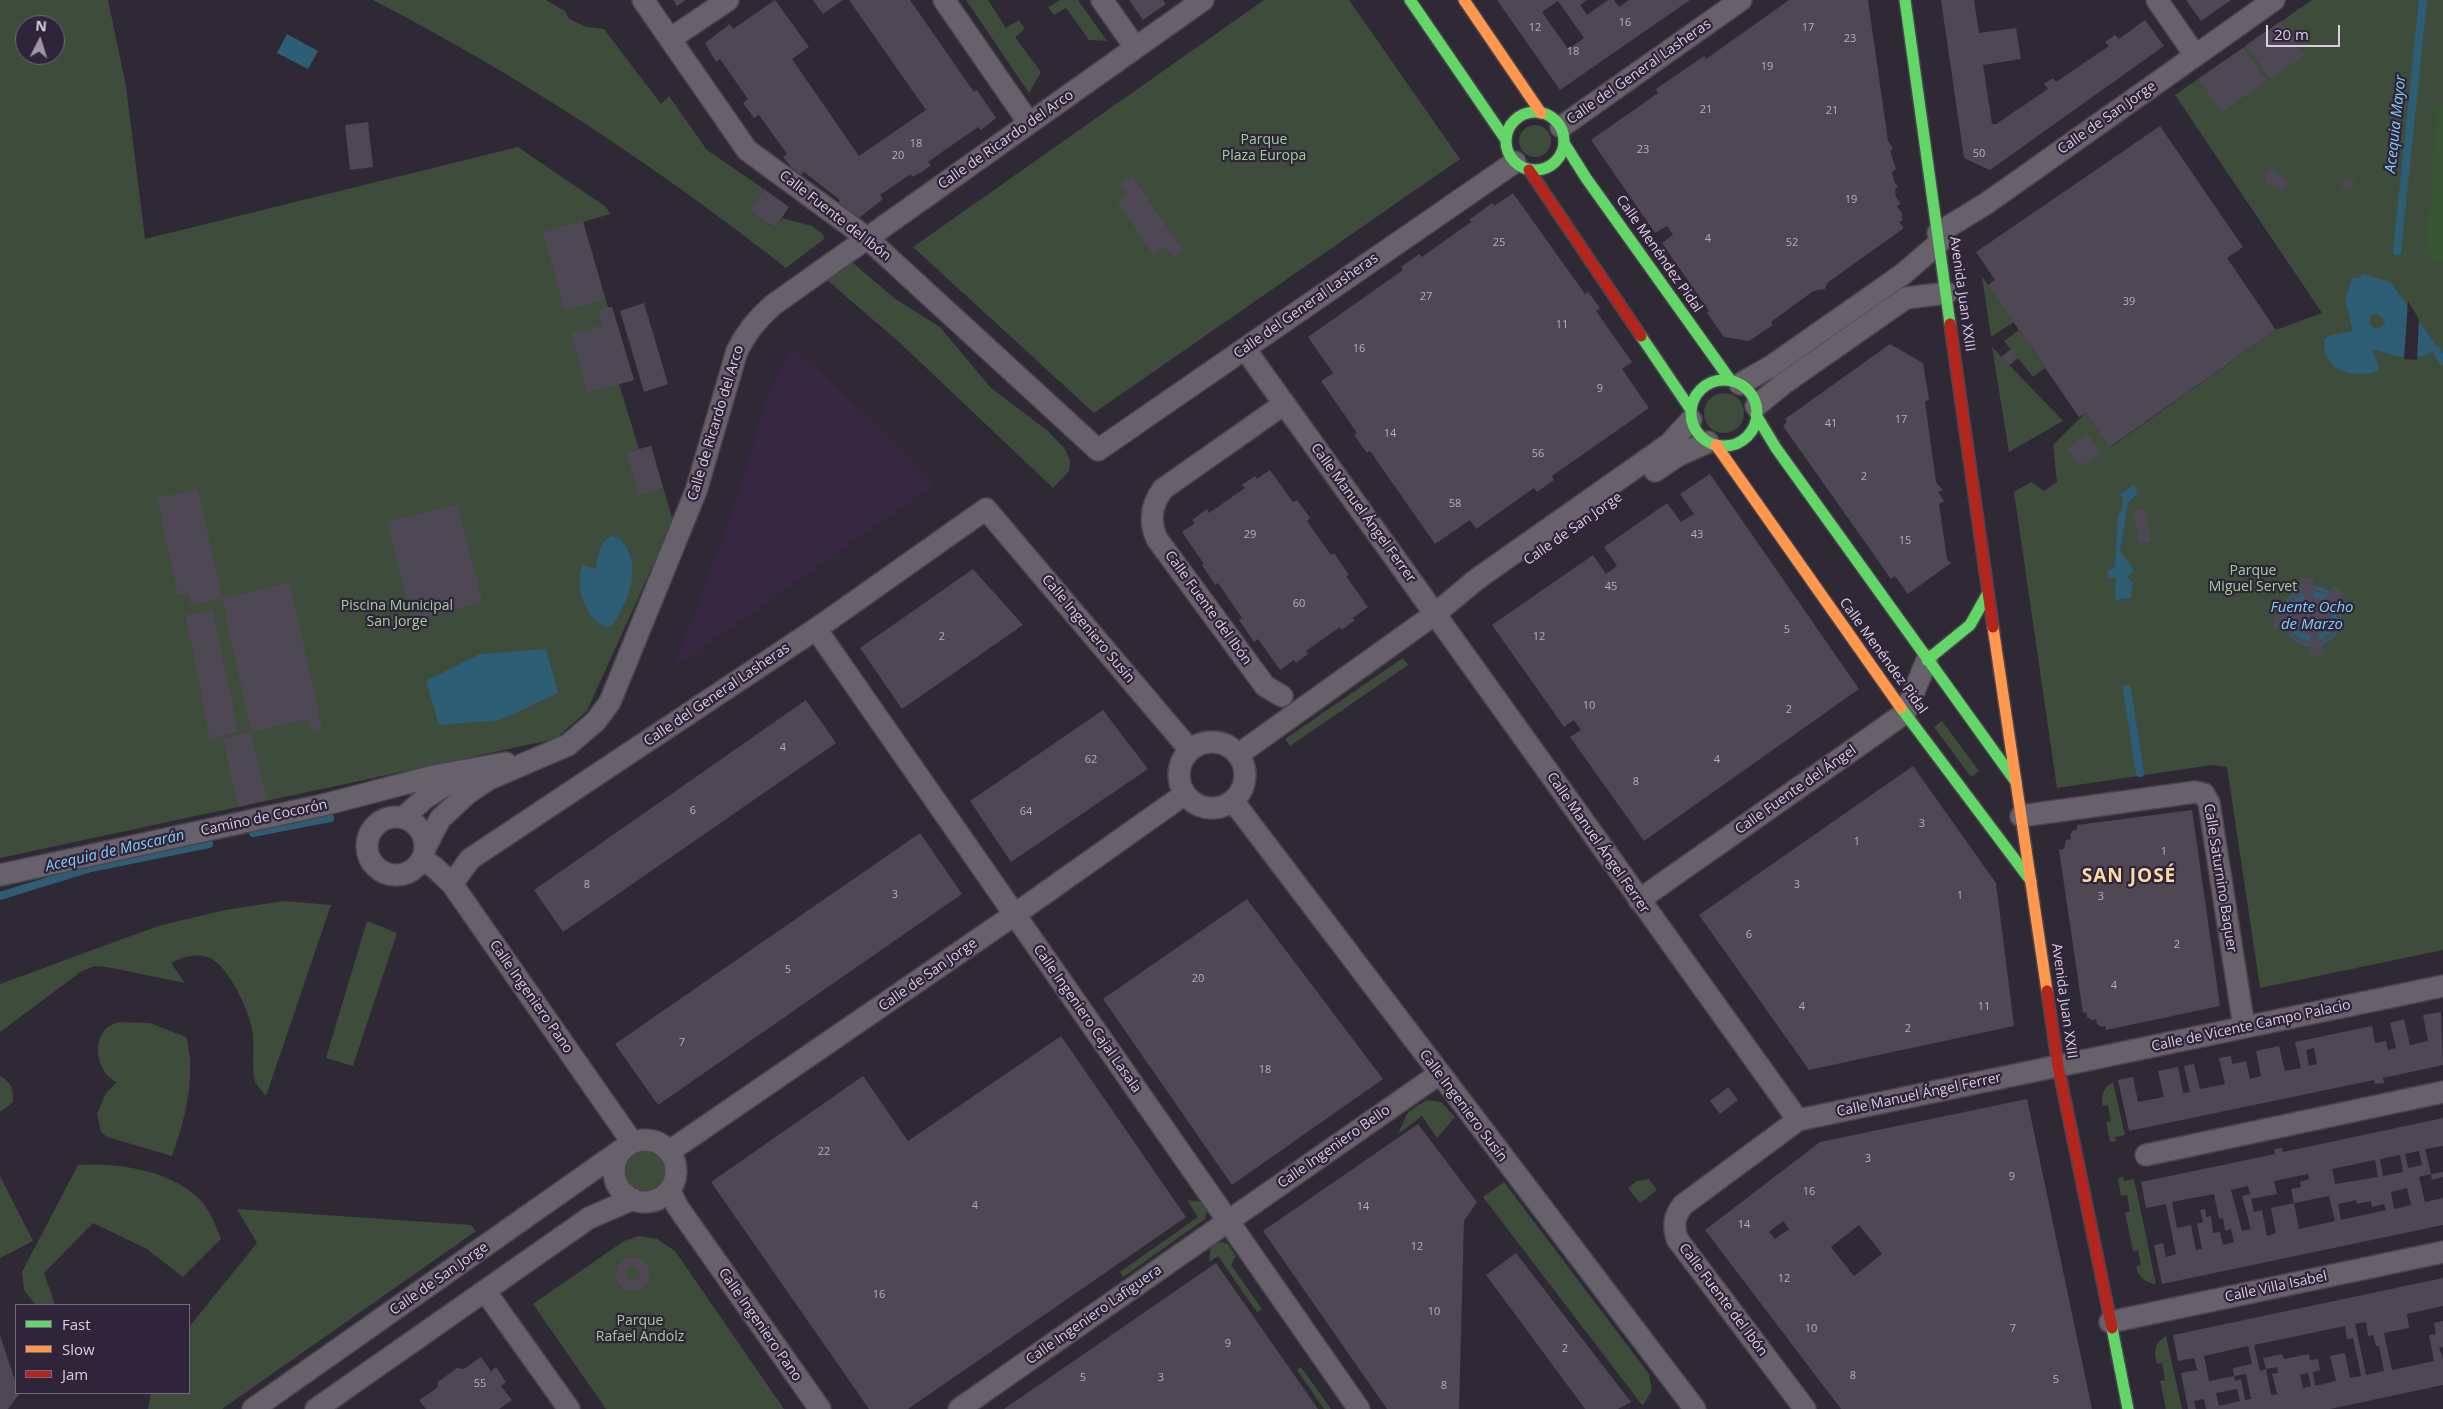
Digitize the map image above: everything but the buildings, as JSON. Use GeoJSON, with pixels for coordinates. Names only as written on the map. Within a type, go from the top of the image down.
{"type":"FeatureCollection","features":[{"type":"Feature","properties":{"kind":"main road"},"geometry":{"type":"LineString","coordinates":[[1410,0],[1506,140],[1510,156],[1522,166],[1691,415],[1700,436],[1712,443],[1726,446],[1743,439],[1750,432],[1756,411]]}},
{"type":"Feature","properties":{"kind":"main road"},"geometry":{"type":"LineString","coordinates":[[1464,0],[1541,113]]}},
{"type":"Feature","properties":{"kind":"main road","name":"Avenida Juan XXIII"},"geometry":{"type":"LineString","coordinates":[[1906,0],[1988,593],[2058,1066],[2128,1409]]}},
{"type":"Feature","properties":{"kind":"main road"},"geometry":{"type":"LineString","coordinates":[[1506,140],[1507,132],[1517,118],[1524,114],[1541,113],[1549,115],[1562,135],[1563,151],[1553,164],[1546,169],[1522,166]]}},
{"type":"Feature","properties":{"kind":"main road","name":"Calle Menéndez Pidal"},"geometry":{"type":"LineString","coordinates":[[1562,135],[1586,178],[1735,382]]}},
{"type":"Feature","properties":{"kind":"main road"},"geometry":{"type":"LineString","coordinates":[[1691,415],[1693,401],[1704,386],[1722,380],[1735,382],[1753,397],[1756,411],[1776,448],[2016,782]]}},
{"type":"Feature","properties":{"kind":"main road","name":"Calle Menéndez Pidal"},"geometry":{"type":"LineString","coordinates":[[1712,443],[1873,671],[2031,881]]}},
{"type":"Feature","properties":{"kind":"main road"},"geometry":{"type":"LineString","coordinates":[[1927,660],[1967,631],[1981,611],[1988,593]]}},
{"type":"Feature","properties":{"kind":"street","name":"Calle Fuente del Ibón"},"geometry":{"type":"LineString","coordinates":[[643,0],[747,150],[868,238],[1098,450]]}},
{"type":"Feature","properties":{"kind":"street"},"geometry":{"type":"LineString","coordinates":[[670,39],[728,0]]}},
{"type":"Feature","properties":{"kind":"street"},"geometry":{"type":"LineString","coordinates":[[944,0],[1029,123]]}},
{"type":"Feature","properties":{"kind":"street"},"geometry":{"type":"LineString","coordinates":[[1102,0],[1135,47]]}},
{"type":"Feature","properties":{"kind":"street","name":"Calle de Ricardo del Arco"},"geometry":{"type":"LineString","coordinates":[[424,854],[440,819],[468,793],[489,779],[568,745],[582,735],[596,721],[610,702],[696,491],[734,359],[745,334],[758,317],[773,304],[1203,0]]}},
{"type":"Feature","properties":{"kind":"street","name":"Calle del General Lasheras"},"geometry":{"type":"LineString","coordinates":[[1562,135],[1741,0]]}},
{"type":"Feature","properties":{"kind":"street"},"geometry":{"type":"LineString","coordinates":[[2157,0],[2195,55]]}},
{"type":"Feature","properties":{"kind":"street","name":"Calle de San Jorge"},"geometry":{"type":"LineString","coordinates":[[1735,382],[1770,367],[1904,274],[1939,238],[2274,0]]}},
{"type":"Feature","properties":{"kind":"street","name":"Calle del General Lasheras"},"geometry":{"type":"LineString","coordinates":[[1098,450],[1244,349],[1522,166]]}},
{"type":"Feature","properties":{"kind":"street"},"geometry":{"type":"LineString","coordinates":[[1756,411],[1783,384],[1906,298],[1926,294],[1947,293]]}},
{"type":"Feature","properties":{"kind":"street","name":"Calle Manuel Ángel Ferrer"},"geometry":{"type":"LineString","coordinates":[[1244,349],[1798,1120],[2058,1066]]}},
{"type":"Feature","properties":{"kind":"street","name":"Calle Fuente del Ibón"},"geometry":{"type":"LineString","coordinates":[[1282,696],[1265,686],[1157,539],[1153,530],[1153,508],[1163,489],[1284,404]]}},
{"type":"Feature","properties":{"kind":"street","name":"Calle de San Jorge"},"geometry":{"type":"LineString","coordinates":[[1239,754],[1436,614],[1476,579],[1669,444],[1691,415]]}},
{"type":"Feature","properties":{"kind":"street","name":"Calle de San Jorge"},"geometry":{"type":"LineString","coordinates":[[1436,614],[1485,591],[1677,456],[1712,443]]}},
{"type":"Feature","properties":{"kind":"street","name":"Calle del General Lasheras"},"geometry":{"type":"LineString","coordinates":[[452,884],[470,860],[816,629],[986,509]]}},
{"type":"Feature","properties":{"kind":"street","name":"Calle Ingeniero Susín"},"geometry":{"type":"LineString","coordinates":[[986,509],[1190,750]]}},
{"type":"Feature","properties":{"kind":"street","name":"Calle Ingeniero Cajal Lasala"},"geometry":{"type":"LineString","coordinates":[[816,629],[1359,1409]]}},
{"type":"Feature","properties":{"kind":"street"},"geometry":{"type":"LineString","coordinates":[[1905,714],[1927,660]]}},
{"type":"Feature","properties":{"kind":"street","name":"Calle Fuente del Ángel"},"geometry":{"type":"LineString","coordinates":[[1639,900],[1905,714]]}},
{"type":"Feature","properties":{"kind":"street"},"geometry":{"type":"LineString","coordinates":[[1216,742],[1232,748],[1239,754],[1246,770],[1246,779],[1239,795],[1233,801],[1225,806],[1207,808],[1198,805],[1185,794],[1179,779],[1179,771],[1185,756],[1190,750],[1198,745],[1216,742]]}},
{"type":"Feature","properties":{"kind":"street","name":"Camino de Cocorón"},"geometry":{"type":"LineString","coordinates":[[0,875],[352,799],[434,776],[538,757]]}},
{"type":"Feature","properties":{"kind":"street","name":"Camino de Cocorón"},"geometry":{"type":"LineString","coordinates":[[394,818],[450,782],[477,768]]}},
{"type":"Feature","properties":{"kind":"street","name":"Calle Saturnino Baquer"},"geometry":{"type":"LineString","coordinates":[[2021,816],[2195,792],[2204,794],[2209,803],[2244,1028]]}},
{"type":"Feature","properties":{"kind":"street","name":"Calle de San Jorge"},"geometry":{"type":"LineString","coordinates":[[670,1151],[1014,915],[1185,794]]}},
{"type":"Feature","properties":{"kind":"street"},"geometry":{"type":"LineString","coordinates":[[352,799],[363,801],[394,818],[413,822],[421,831],[424,854],[415,868],[398,875],[387,873],[373,863],[368,852],[368,840],[376,825],[394,818]]}},
{"type":"Feature","properties":{"kind":"street","name":"Calle Ingeniero Susín"},"geometry":{"type":"LineString","coordinates":[[1233,801],[1686,1406]]}},
{"type":"Feature","properties":{"kind":"street","name":"Calle Ingeniero Pano"},"geometry":{"type":"LineString","coordinates":[[424,854],[434,867],[452,884],[628,1145]]}},
{"type":"Feature","properties":{"kind":"street","name":"Calle de Vicente Campo Palacio"},"geometry":{"type":"LineString","coordinates":[[2058,1066],[2443,986]]}},
{"type":"Feature","properties":{"kind":"street","name":"Calle Ingeniero Bello"},"geometry":{"type":"LineString","coordinates":[[1228,1220],[1439,1074]]}},
{"type":"Feature","properties":{"kind":"street"},"geometry":{"type":"LineString","coordinates":[[2146,1155],[2443,1092]]}},
{"type":"Feature","properties":{"kind":"street","name":"Calle Fuente del Ibón"},"geometry":{"type":"LineString","coordinates":[[1798,1120],[1683,1205],[1678,1212],[1674,1227],[1677,1239],[1805,1409]]}},
{"type":"Feature","properties":{"kind":"street"},"geometry":{"type":"LineString","coordinates":[[316,1409],[589,1218],[633,1199],[653,1201],[662,1197],[670,1190],[676,1170],[670,1151],[652,1140],[628,1145],[614,1166],[614,1176],[621,1190],[633,1199]]}},
{"type":"Feature","properties":{"kind":"street","name":"Calle de San Jorge"},"geometry":{"type":"LineString","coordinates":[[253,1409],[628,1145]]}},
{"type":"Feature","properties":{"kind":"street","name":"Calle Ingeniero Pano"},"geometry":{"type":"LineString","coordinates":[[670,1190],[677,1206],[820,1409]]}},
{"type":"Feature","properties":{"kind":"street","name":"Calle Ingeniero Lafiguera"},"geometry":{"type":"LineString","coordinates":[[959,1409],[1228,1220]]}},
{"type":"Feature","properties":{"kind":"street","name":"Calle Villa Isabel"},"geometry":{"type":"LineString","coordinates":[[2110,1322],[2443,1252]]}},
{"type":"Feature","properties":{"kind":"street"},"geometry":{"type":"LineString","coordinates":[[485,1291],[569,1409]]}},
{"type":"Feature","properties":{"kind":"shaded area"},"geometry":{"type":"Polygon","coordinates":[[[793,349],[875,423],[935,484],[674,668],[727,525],[769,395],[788,351],[793,349]]]}},
{"type":"Feature","properties":{"kind":"green space","name":"Piscina Municipal San Jorge"},"geometry":{"type":"Polygon","coordinates":[[[0,0],[108,0],[126,86],[145,239],[518,147],[606,207],[610,214],[583,222],[608,307],[612,307],[634,380],[619,384],[639,449],[651,446],[673,521],[587,711],[555,739],[0,858],[0,0]]]}},
{"type":"Feature","properties":{"kind":"green space"},"geometry":{"type":"Polygon","coordinates":[[[373,0],[546,0],[565,11],[569,19],[586,27],[604,29],[661,104],[669,96],[707,150],[764,189],[749,211],[775,228],[782,218],[812,226],[823,234],[824,239],[786,268],[637,158],[586,124],[428,29],[373,0]]]}},
{"type":"Feature","properties":{"kind":"green space"},"geometry":{"type":"Polygon","coordinates":[[[966,0],[988,0],[1006,28],[1019,20],[1025,29],[1015,37],[1041,72],[1029,93],[966,0]]]}},
{"type":"Feature","properties":{"kind":"green space"},"geometry":{"type":"Polygon","coordinates":[[[1060,0],[1078,0],[1107,41],[1089,40],[1066,8],[1054,15],[1048,7],[1060,0]]]}},
{"type":"Feature","properties":{"kind":"green space","name":"Parque Plaza Europa"},"geometry":{"type":"Polygon","coordinates":[[[1264,0],[1349,0],[1460,159],[1094,413],[913,247],[1264,0]]]}},
{"type":"Feature","properties":{"kind":"green space","name":"Parque Miguel Servet"},"geometry":{"type":"Polygon","coordinates":[[[2312,0],[2443,0],[2443,950],[2260,988],[2227,767],[2212,765],[2057,788],[2014,492],[2031,482],[2044,491],[2057,482],[2053,445],[2086,412],[2111,447],[2276,330],[2322,313],[2175,95],[2312,0]]]}},
{"type":"Feature","properties":{"kind":"green space"},"geometry":{"type":"Polygon","coordinates":[[[2438,106],[2443,106],[2443,261],[2433,260],[2425,255],[2438,106]]]}},
{"type":"Feature","properties":{"kind":"green space"},"geometry":{"type":"Polygon","coordinates":[[[1535,125],[1541,126],[1546,130],[1550,135],[1550,147],[1546,152],[1541,156],[1535,157],[1529,156],[1524,152],[1520,147],[1519,141],[1520,135],[1524,130],[1529,126],[1535,125]]]}},
{"type":"Feature","properties":{"kind":"green space"},"geometry":{"type":"Polygon","coordinates":[[[852,262],[894,298],[940,327],[990,387],[1049,432],[1065,449],[1070,460],[1069,471],[1053,488],[899,342],[827,280],[852,262]]]}},
{"type":"Feature","properties":{"kind":"green space"},"geometry":{"type":"Polygon","coordinates":[[[1982,276],[2014,322],[1991,337],[1982,276]]]}},
{"type":"Feature","properties":{"kind":"green space"},"geometry":{"type":"Polygon","coordinates":[[[2019,330],[2045,368],[2033,377],[2004,341],[2019,330]]]}},
{"type":"Feature","properties":{"kind":"green space"},"geometry":{"type":"Polygon","coordinates":[[[1992,347],[2063,421],[2009,452],[1992,347]]]}},
{"type":"Feature","properties":{"kind":"green space"},"geometry":{"type":"Polygon","coordinates":[[[1724,393],[1738,399],[1744,413],[1738,427],[1724,433],[1710,427],[1704,413],[1710,399],[1724,393]]]}},
{"type":"Feature","properties":{"kind":"green space"},"geometry":{"type":"Polygon","coordinates":[[[1403,658],[1408,665],[1290,746],[1285,739],[1403,658]]]}},
{"type":"Feature","properties":{"kind":"green space"},"geometry":{"type":"Polygon","coordinates":[[[1942,721],[1979,771],[1971,777],[1934,727],[1942,721]]]}},
{"type":"Feature","properties":{"kind":"green space"},"geometry":{"type":"Polygon","coordinates":[[[284,901],[331,905],[266,1096],[254,1078],[253,1035],[248,1015],[238,991],[224,970],[208,957],[189,956],[171,963],[185,983],[95,966],[82,971],[0,1032],[0,984],[158,926],[225,910],[284,901]]]}},
{"type":"Feature","properties":{"kind":"green space"},"geometry":{"type":"Polygon","coordinates":[[[367,921],[397,933],[353,1066],[326,1058],[367,921]]]}},
{"type":"Feature","properties":{"kind":"green space"},"geometry":{"type":"Polygon","coordinates":[[[119,1022],[150,1023],[186,1037],[189,1052],[190,1082],[185,1113],[172,1156],[107,1137],[101,1132],[97,1114],[106,1093],[117,1082],[106,1073],[102,1066],[99,1059],[98,1043],[106,1029],[119,1022]]]}},
{"type":"Feature","properties":{"kind":"green space"},"geometry":{"type":"Polygon","coordinates":[[[0,1076],[4,1078],[12,1090],[13,1102],[0,1112],[0,1076]]]}},
{"type":"Feature","properties":{"kind":"green space"},"geometry":{"type":"Polygon","coordinates":[[[2113,1082],[2125,1135],[2115,1137],[2116,1141],[2110,1142],[2106,1122],[2111,1121],[2108,1105],[2103,1106],[2102,1095],[2107,1086],[2113,1082]]]}},
{"type":"Feature","properties":{"kind":"green space"},"geometry":{"type":"Polygon","coordinates":[[[1427,1100],[1441,1102],[1455,1117],[1437,1138],[1422,1116],[1398,1134],[1408,1112],[1427,1100]]]}},
{"type":"Feature","properties":{"kind":"green space"},"geometry":{"type":"Polygon","coordinates":[[[645,1151],[659,1157],[665,1171],[659,1185],[645,1191],[631,1185],[625,1171],[631,1157],[645,1151]]]}},
{"type":"Feature","properties":{"kind":"green space"},"geometry":{"type":"Polygon","coordinates":[[[93,1164],[124,1167],[156,1174],[171,1180],[201,1200],[211,1216],[221,1239],[183,1277],[147,1249],[93,1223],[44,1273],[55,1304],[35,1304],[24,1290],[22,1272],[78,1165],[93,1164]]]}},
{"type":"Feature","properties":{"kind":"green space"},"geometry":{"type":"Polygon","coordinates":[[[0,1176],[33,1241],[0,1258],[0,1176]]]}},
{"type":"Feature","properties":{"kind":"green space"},"geometry":{"type":"Polygon","coordinates":[[[2123,1177],[2124,1181],[2134,1179],[2156,1284],[2143,1279],[2136,1267],[2141,1265],[2138,1250],[2133,1251],[2125,1213],[2130,1211],[2127,1195],[2121,1196],[2118,1178],[2123,1177]]]}},
{"type":"Feature","properties":{"kind":"green space"},"geometry":{"type":"Polygon","coordinates":[[[1649,1179],[1657,1190],[1640,1203],[1628,1188],[1637,1181],[1649,1179]]]}},
{"type":"Feature","properties":{"kind":"green space"},"geometry":{"type":"Polygon","coordinates":[[[1504,1182],[1649,1374],[1652,1390],[1644,1404],[1642,1405],[1483,1197],[1504,1182]]]}},
{"type":"Feature","properties":{"kind":"green space"},"geometry":{"type":"Polygon","coordinates":[[[1187,1200],[1201,1202],[1207,1211],[1205,1219],[1123,1277],[1120,1272],[1198,1217],[1187,1200]]]}},
{"type":"Feature","properties":{"kind":"green space"},"geometry":{"type":"Polygon","coordinates":[[[237,1209],[471,1225],[476,1231],[222,1409],[148,1409],[151,1394],[190,1394],[190,1326],[257,1243],[237,1209]]]}},
{"type":"Feature","properties":{"kind":"green space","name":"Parque Rafael Andolz"},"geometry":{"type":"Polygon","coordinates":[[[639,1236],[657,1239],[675,1251],[784,1409],[606,1409],[533,1304],[624,1241],[639,1236]]]}},
{"type":"Feature","properties":{"kind":"green space"},"geometry":{"type":"Polygon","coordinates":[[[1221,1242],[1228,1244],[1236,1256],[1231,1265],[1262,1309],[1257,1312],[1218,1256],[1209,1262],[1211,1246],[1221,1242]]]}},
{"type":"Feature","properties":{"kind":"green space"},"geometry":{"type":"Polygon","coordinates":[[[2166,1336],[2182,1409],[2166,1409],[2160,1381],[2165,1380],[2162,1363],[2157,1364],[2155,1351],[2159,1342],[2166,1336]]]}},
{"type":"Feature","properties":{"kind":"green space"},"geometry":{"type":"Polygon","coordinates":[[[1301,1367],[1331,1409],[1324,1409],[1297,1370],[1301,1367]]]}},
{"type":"Feature","properties":{"kind":"water"},"geometry":{"type":"Polygon","coordinates":[[[287,34],[318,51],[308,69],[277,53],[287,34]]]}},
{"type":"Feature","properties":{"kind":"water"},"geometry":{"type":"Polygon","coordinates":[[[2361,273],[2391,283],[2438,348],[2430,353],[2414,358],[2406,358],[2372,349],[2379,368],[2375,372],[2366,374],[2348,373],[2333,365],[2325,351],[2324,340],[2329,336],[2353,331],[2345,299],[2353,277],[2360,279],[2361,273]],[[2376,314],[2370,317],[2369,323],[2374,328],[2380,328],[2385,322],[2382,317],[2376,314]]]}},
{"type":"Feature","properties":{"kind":"water"},"geometry":{"type":"Polygon","coordinates":[[[2134,485],[2138,494],[2128,502],[2120,551],[2134,571],[2127,577],[2133,583],[2131,598],[2115,600],[2116,578],[2108,578],[2107,571],[2115,567],[2118,515],[2122,511],[2123,498],[2120,494],[2134,485]]]}},
{"type":"Feature","properties":{"kind":"water"},"geometry":{"type":"Polygon","coordinates":[[[611,536],[619,538],[626,546],[632,564],[632,574],[625,603],[612,625],[607,627],[593,618],[583,601],[580,573],[583,565],[596,569],[598,555],[602,546],[611,536]]]}},
{"type":"Feature","properties":{"kind":"water","name":"Fuente Ocho de Marzo"},"geometry":{"type":"Polygon","coordinates":[[[2312,586],[2328,591],[2333,595],[2337,600],[2342,616],[2337,632],[2333,637],[2328,641],[2312,646],[2296,641],[2291,637],[2287,632],[2282,616],[2287,600],[2291,595],[2296,591],[2312,586]]]}},
{"type":"Feature","properties":{"kind":"water"},"geometry":{"type":"Polygon","coordinates":[[[546,649],[558,693],[500,720],[439,725],[426,681],[480,654],[546,649]]]}},
{"type":"Feature","properties":{"kind":"pier"},"geometry":{"type":"Polygon","coordinates":[[[2408,301],[2419,319],[2417,360],[2404,359],[2408,301]]]}},
{"type":"Feature","properties":{"kind":"waterway","name":"Acequia Mayor"},"geometry":{"type":"LineString","coordinates":[[2397,251],[2423,0]]}},
{"type":"Feature","properties":{"kind":"waterway","name":"Acequia Mayor"},"geometry":{"type":"LineString","coordinates":[[2436,350],[2443,361]]}},
{"type":"Feature","properties":{"kind":"waterway"},"geometry":{"type":"LineString","coordinates":[[2127,689],[2140,773]]}},
{"type":"Feature","properties":{"kind":"waterway","name":"Acequia de Mascarán"},"geometry":{"type":"LineString","coordinates":[[253,833],[330,818]]}},
{"type":"Feature","properties":{"kind":"waterway","name":"Acequia de Mascarán"},"geometry":{"type":"LineString","coordinates":[[0,896],[91,868],[209,844]]}},
{"type":"Feature","properties":{"kind":"traffic: fast"},"geometry":{"type":"LineString","coordinates":[[1410,0],[1506,140]]}},
{"type":"Feature","properties":{"kind":"traffic: fast"},"geometry":{"type":"LineString","coordinates":[[1905,0],[1950,324]]}},
{"type":"Feature","properties":{"kind":"traffic: fast"},"geometry":{"type":"LineString","coordinates":[[1529,112],[1541,112],[1556,120],[1564,135],[1564,141],[1564,147],[1556,162],[1541,170],[1529,170],[1514,162],[1506,147],[1506,135],[1514,120],[1529,112]]}},
{"type":"Feature","properties":{"kind":"traffic: fast"},"geometry":{"type":"LineString","coordinates":[[1564,143],[1586,178],[1731,381]]}},
{"type":"Feature","properties":{"kind":"traffic: fast"},"geometry":{"type":"LineString","coordinates":[[1641,336],[1691,410]]}},
{"type":"Feature","properties":{"kind":"traffic: fast"},"geometry":{"type":"LineString","coordinates":[[1724,380],[1737,383],[1747,390],[1754,400],[1757,413],[1754,426],[1747,436],[1737,443],[1724,446],[1711,443],[1701,436],[1694,426],[1691,413],[1694,400],[1701,390],[1711,383],[1724,380]]}},
{"type":"Feature","properties":{"kind":"traffic: fast"},"geometry":{"type":"LineString","coordinates":[[1756,415],[1776,448],[2016,782]]}},
{"type":"Feature","properties":{"kind":"traffic: fast"},"geometry":{"type":"LineString","coordinates":[[1927,660],[1970,625],[1988,593]]}},
{"type":"Feature","properties":{"kind":"traffic: fast"},"geometry":{"type":"LineString","coordinates":[[1901,708],[2031,881]]}},
{"type":"Feature","properties":{"kind":"traffic: fast"},"geometry":{"type":"LineString","coordinates":[[2112,1328],[2128,1409]]}},
{"type":"Feature","properties":{"kind":"traffic: slow"},"geometry":{"type":"LineString","coordinates":[[1464,0],[1541,113]]}},
{"type":"Feature","properties":{"kind":"traffic: slow"},"geometry":{"type":"LineString","coordinates":[[1716,445],[1901,708]]}},
{"type":"Feature","properties":{"kind":"traffic: slow"},"geometry":{"type":"LineString","coordinates":[[1993,627],[2047,991]]}},
{"type":"Feature","properties":{"kind":"traffic: jam"},"geometry":{"type":"LineString","coordinates":[[1529,170],[1641,336]]}},
{"type":"Feature","properties":{"kind":"traffic: jam"},"geometry":{"type":"LineString","coordinates":[[1950,324],[1993,627]]}},
{"type":"Feature","properties":{"kind":"traffic: jam"},"geometry":{"type":"LineString","coordinates":[[2047,991],[2058,1066],[2112,1328]]}},
{"type":"Feature","properties":{"kind":"district","name":"SAN JOSÉ"},"geometry":{"type":"Point","coordinates":[2129,877]}}]}
